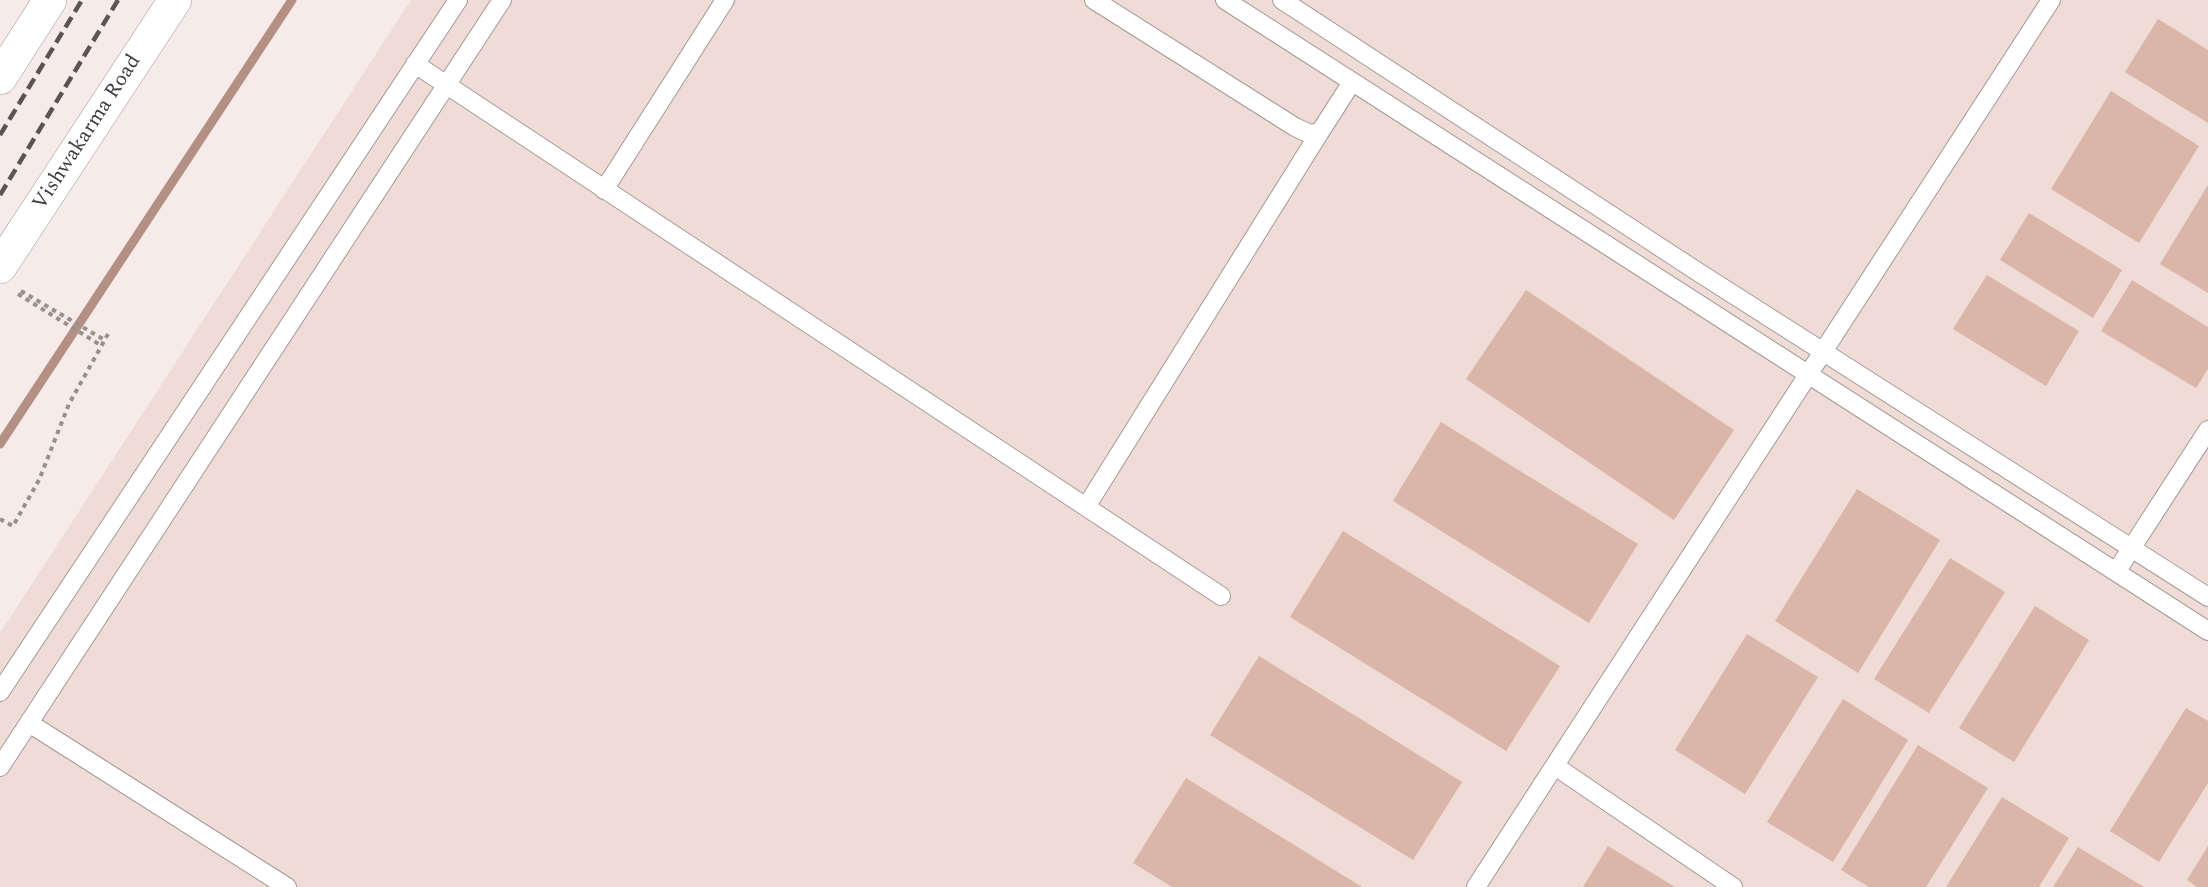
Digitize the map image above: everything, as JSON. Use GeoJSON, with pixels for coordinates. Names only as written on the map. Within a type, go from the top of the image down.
{"type":"FeatureCollection","features":[{"type":"Feature","properties":{"kind":"main road"},"geometry":{"type":"LineString","coordinates":[[0,78],[50,0]]}},
{"type":"Feature","properties":{"kind":"main road","name":"Vishwakarma Road"},"geometry":{"type":"LineString","coordinates":[[10,282],[175,0]]}},
{"type":"Feature","properties":{"kind":"lane"},"geometry":{"type":"LineString","coordinates":[[0,692],[458,0]]}},
{"type":"Feature","properties":{"kind":"lane"},"geometry":{"type":"LineString","coordinates":[[0,767],[502,0]]}},
{"type":"Feature","properties":{"kind":"lane"},"geometry":{"type":"LineString","coordinates":[[604,190],[725,0]]}},
{"type":"Feature","properties":{"kind":"lane"},"geometry":{"type":"LineString","coordinates":[[1094,0],[1294,127],[1310,134],[1320,132]]}},
{"type":"Feature","properties":{"kind":"lane"},"geometry":{"type":"LineString","coordinates":[[1225,0],[2208,631]]}},
{"type":"Feature","properties":{"kind":"lane"},"geometry":{"type":"LineString","coordinates":[[1282,0],[1823,352],[2208,597]]}},
{"type":"Feature","properties":{"kind":"lane"},"geometry":{"type":"LineString","coordinates":[[1476,887],[2051,0]]}},
{"type":"Feature","properties":{"kind":"lane"},"geometry":{"type":"LineString","coordinates":[[415,64],[1221,596]]}},
{"type":"Feature","properties":{"kind":"lane"},"geometry":{"type":"LineString","coordinates":[[1086,507],[1352,82]]}},
{"type":"Feature","properties":{"kind":"lane"},"geometry":{"type":"LineString","coordinates":[[2116,572],[2208,430]]}},
{"type":"Feature","properties":{"kind":"lane"},"geometry":{"type":"LineString","coordinates":[[29,723],[287,887]]}},
{"type":"Feature","properties":{"kind":"lane"},"geometry":{"type":"LineString","coordinates":[[1555,766],[1733,887]]}},
{"type":"Feature","properties":{"kind":"path"},"geometry":{"type":"LineString","coordinates":[[10,282],[102,345]]}},
{"type":"Feature","properties":{"kind":"path"},"geometry":{"type":"LineString","coordinates":[[0,519],[13,526],[39,480],[69,404],[108,334],[106,333],[103,339],[10,282]]}},
{"type":"Feature","properties":{"kind":"shaded area"},"geometry":{"type":"Polygon","coordinates":[[[411,0],[2208,0],[2208,887],[0,887],[0,633],[411,0]]]}},
{"type":"Feature","properties":{"kind":"building"},"geometry":{"type":"Polygon","coordinates":[[[2158,19],[2208,50],[2208,123],[2125,72],[2158,19]]]}},
{"type":"Feature","properties":{"kind":"building"},"geometry":{"type":"Polygon","coordinates":[[[2111,91],[2199,146],[2139,243],[2051,189],[2111,91]]]}},
{"type":"Feature","properties":{"kind":"building"},"geometry":{"type":"Polygon","coordinates":[[[2208,185],[2208,293],[2160,264],[2208,185]]]}},
{"type":"Feature","properties":{"kind":"building"},"geometry":{"type":"Polygon","coordinates":[[[2029,213],[2122,270],[2093,318],[2000,260],[2029,213]]]}},
{"type":"Feature","properties":{"kind":"building"},"geometry":{"type":"Polygon","coordinates":[[[1987,275],[2079,331],[2046,386],[1953,329],[1987,275]]]}},
{"type":"Feature","properties":{"kind":"building"},"geometry":{"type":"Polygon","coordinates":[[[2132,280],[2208,327],[2208,369],[2196,388],[2101,331],[2132,280]]]}},
{"type":"Feature","properties":{"kind":"building"},"geometry":{"type":"Polygon","coordinates":[[[1526,290],[1734,430],[1674,520],[1466,379],[1526,290]]]}},
{"type":"Feature","properties":{"kind":"building"},"geometry":{"type":"Polygon","coordinates":[[[1441,422],[1638,544],[1589,623],[1393,501],[1441,422]]]}},
{"type":"Feature","properties":{"kind":"building"},"geometry":{"type":"Polygon","coordinates":[[[1857,489],[1940,540],[1858,673],[1775,621],[1857,489]]]}},
{"type":"Feature","properties":{"kind":"building"},"geometry":{"type":"Polygon","coordinates":[[[1343,531],[1560,666],[1506,751],[1290,617],[1343,531]]]}},
{"type":"Feature","properties":{"kind":"building"},"geometry":{"type":"Polygon","coordinates":[[[1950,558],[2005,592],[1929,713],[1874,679],[1950,558]]]}},
{"type":"Feature","properties":{"kind":"building"},"geometry":{"type":"Polygon","coordinates":[[[2035,606],[2089,640],[2014,762],[1959,728],[2035,606]]]}},
{"type":"Feature","properties":{"kind":"building"},"geometry":{"type":"Polygon","coordinates":[[[1747,634],[1818,677],[1745,794],[1675,750],[1747,634]]]}},
{"type":"Feature","properties":{"kind":"building"},"geometry":{"type":"Polygon","coordinates":[[[1259,656],[1462,782],[1413,860],[1210,735],[1259,656]]]}},
{"type":"Feature","properties":{"kind":"building"},"geometry":{"type":"Polygon","coordinates":[[[1843,699],[1908,740],[1833,862],[1767,822],[1843,699]]]}},
{"type":"Feature","properties":{"kind":"building"},"geometry":{"type":"Polygon","coordinates":[[[2186,708],[2208,721],[2208,783],[2159,862],[2110,831],[2186,708]]]}},
{"type":"Feature","properties":{"kind":"building"},"geometry":{"type":"Polygon","coordinates":[[[1918,745],[1988,788],[1926,887],[1869,887],[1841,870],[1918,745]]]}},
{"type":"Feature","properties":{"kind":"building"},"geometry":{"type":"Polygon","coordinates":[[[1186,778],[1362,887],[1172,887],[1133,863],[1186,778]]]}},
{"type":"Feature","properties":{"kind":"building"},"geometry":{"type":"Polygon","coordinates":[[[2002,797],[2069,838],[2039,887],[1946,887],[2002,797]]]}},
{"type":"Feature","properties":{"kind":"building"},"geometry":{"type":"Polygon","coordinates":[[[1608,846],[1675,887],[1583,887],[1608,846]]]}},
{"type":"Feature","properties":{"kind":"building"},"geometry":{"type":"Polygon","coordinates":[[[2208,846],[2208,887],[2197,887],[2187,880],[2208,846]]]}},
{"type":"Feature","properties":{"kind":"building"},"geometry":{"type":"Polygon","coordinates":[[[2078,847],[2144,887],[2053,887],[2078,847]]]}},
{"type":"Feature","properties":{"kind":"waterway"},"geometry":{"type":"LineString","coordinates":[[0,444],[292,0]]}},
{"type":"Feature","properties":{"kind":"railway"},"geometry":{"type":"LineString","coordinates":[[0,135],[82,0]]}},
{"type":"Feature","properties":{"kind":"railway"},"geometry":{"type":"LineString","coordinates":[[0,195],[118,0]]}}]}
